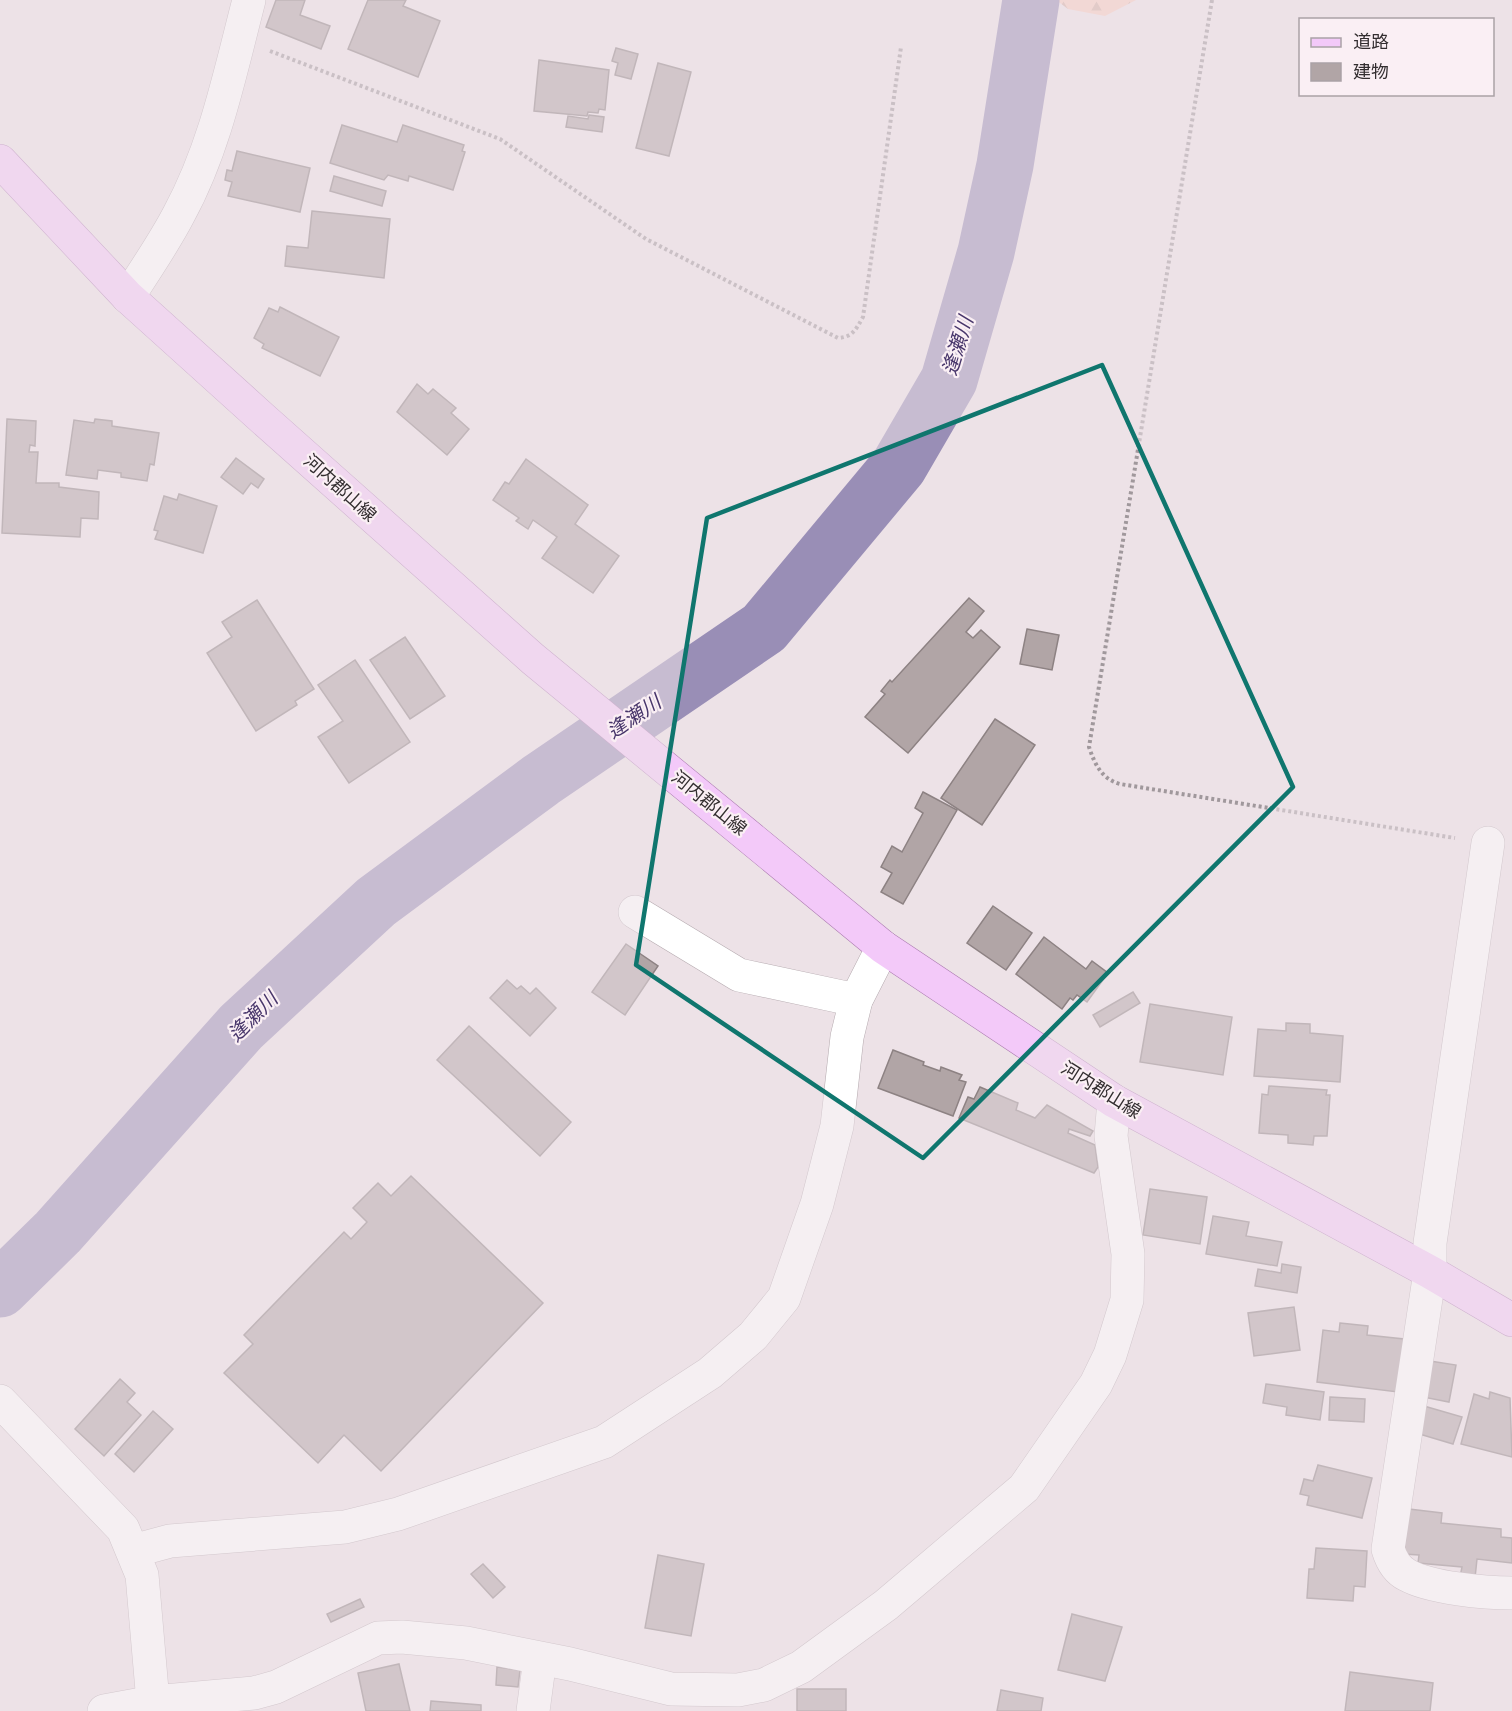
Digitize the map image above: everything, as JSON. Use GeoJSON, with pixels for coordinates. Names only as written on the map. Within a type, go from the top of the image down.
{"type":"FeatureCollection","features":[{"type":"Feature","properties":{"kind":"main road","name":"河内郡山線"},"geometry":{"type":"LineString","coordinates":[[0,161],[128,297],[533,659],[883,947],[1114,1101],[1430,1272],[1512,1320]]}},
{"type":"Feature","properties":{"kind":"street"},"geometry":{"type":"LineString","coordinates":[[128,297],[179,214],[204,158],[221,108],[249,0]]}},
{"type":"Feature","properties":{"kind":"street"},"geometry":{"type":"LineString","coordinates":[[1488,843],[1430,1243],[1430,1272],[1388,1549],[1397,1566],[1407,1575],[1448,1586],[1512,1593]]}},
{"type":"Feature","properties":{"kind":"street"},"geometry":{"type":"LineString","coordinates":[[635,912],[739,975],[856,1000]]}},
{"type":"Feature","properties":{"kind":"street"},"geometry":{"type":"LineString","coordinates":[[133,1551],[170,1541],[345,1527],[398,1514],[604,1442],[710,1373],[753,1336],[784,1298],[817,1204],[837,1126],[847,1037],[856,1000],[883,947]]}},
{"type":"Feature","properties":{"kind":"street"},"geometry":{"type":"LineString","coordinates":[[104,1711],[153,1702],[229,1704],[276,1687],[378,1638],[402,1637],[466,1643],[540,1659],[671,1700],[764,1685],[801,1667],[886,1605],[1024,1488],[1096,1383],[1110,1355],[1127,1300],[1128,1254],[1111,1136],[1114,1101]]}},
{"type":"Feature","properties":{"kind":"street"},"geometry":{"type":"LineString","coordinates":[[0,1401],[30,1435],[96,1498],[123,1529],[142,1575],[153,1702]]}},
{"type":"Feature","properties":{"kind":"street"},"geometry":{"type":"LineString","coordinates":[[532,1711],[540,1659]]}},
{"type":"Feature","properties":{"kind":"path"},"geometry":{"type":"LineString","coordinates":[[1212,0],[1089,739],[1093,759],[1106,778],[1120,784],[1488,843]]}},
{"type":"Feature","properties":{"kind":"path"},"geometry":{"type":"LineString","coordinates":[[238,39],[500,139],[646,239],[838,338],[848,337],[856,330],[862,317],[901,47]]}},
{"type":"Feature","properties":{"kind":"highlighted area"},"geometry":{"type":"Polygon","coordinates":[[[1102,365],[1293,787],[923,1158],[636,965],[707,518],[1102,365]]]}},
{"type":"Feature","properties":{"kind":"green space"},"geometry":{"type":"Polygon","coordinates":[[[1056,0],[1136,0],[1105,16],[1068,9],[1056,0]]]}},
{"type":"Feature","properties":{"kind":"building"},"geometry":{"type":"Polygon","coordinates":[[[276,0],[305,0],[300,15],[330,26],[321,49],[266,27],[276,0]]]}},
{"type":"Feature","properties":{"kind":"building"},"geometry":{"type":"Polygon","coordinates":[[[368,0],[406,0],[403,6],[440,21],[418,77],[348,49],[368,0]]]}},
{"type":"Feature","properties":{"kind":"building"},"geometry":{"type":"Polygon","coordinates":[[[616,48],[638,54],[631,79],[615,75],[618,63],[612,61],[616,48]]]}},
{"type":"Feature","properties":{"kind":"building"},"geometry":{"type":"Polygon","coordinates":[[[539,60],[609,70],[605,110],[599,109],[598,113],[588,112],[587,116],[534,111],[539,60]]]}},
{"type":"Feature","properties":{"kind":"building"},"geometry":{"type":"Polygon","coordinates":[[[658,63],[691,72],[669,156],[636,148],[658,63]]]}},
{"type":"Feature","properties":{"kind":"building"},"geometry":{"type":"Polygon","coordinates":[[[589,115],[604,117],[602,132],[566,127],[568,116],[588,119],[589,115]]]}},
{"type":"Feature","properties":{"kind":"building"},"geometry":{"type":"Polygon","coordinates":[[[342,125],[397,142],[403,125],[464,145],[462,151],[465,152],[453,190],[409,176],[408,181],[388,175],[384,180],[330,163],[342,125]]]}},
{"type":"Feature","properties":{"kind":"building"},"geometry":{"type":"Polygon","coordinates":[[[237,151],[310,168],[300,212],[228,196],[232,182],[225,180],[227,170],[232,171],[237,151]]]}},
{"type":"Feature","properties":{"kind":"building"},"geometry":{"type":"Polygon","coordinates":[[[334,176],[386,191],[382,206],[330,191],[334,176]]]}},
{"type":"Feature","properties":{"kind":"building"},"geometry":{"type":"Polygon","coordinates":[[[312,211],[390,219],[384,278],[285,266],[287,246],[308,248],[312,211]]]}},
{"type":"Feature","properties":{"kind":"building"},"geometry":{"type":"Polygon","coordinates":[[[280,307],[339,337],[320,376],[262,348],[264,344],[254,338],[269,308],[278,312],[280,307]]]}},
{"type":"Feature","properties":{"kind":"building"},"geometry":{"type":"Polygon","coordinates":[[[417,384],[428,394],[433,389],[456,408],[451,413],[469,429],[447,455],[397,412],[417,384]]]}},
{"type":"Feature","properties":{"kind":"building"},"geometry":{"type":"Polygon","coordinates":[[[7,419],[36,421],[35,446],[30,445],[29,452],[38,452],[36,483],[59,483],[59,487],[99,492],[98,519],[81,518],[80,537],[2,533],[7,419]]]}},
{"type":"Feature","properties":{"kind":"building"},"geometry":{"type":"Polygon","coordinates":[[[95,419],[112,421],[112,426],[159,433],[154,465],[150,464],[147,481],[121,477],[121,473],[98,470],[97,479],[66,475],[74,420],[94,423],[95,419]]]}},
{"type":"Feature","properties":{"kind":"building"},"geometry":{"type":"Polygon","coordinates":[[[236,458],[264,479],[258,488],[251,483],[243,494],[221,477],[236,458]]]}},
{"type":"Feature","properties":{"kind":"building"},"geometry":{"type":"Polygon","coordinates":[[[526,459],[588,505],[575,524],[619,556],[593,593],[542,558],[557,537],[533,520],[528,529],[516,521],[519,518],[493,500],[505,482],[509,484],[526,459]]]}},
{"type":"Feature","properties":{"kind":"building"},"geometry":{"type":"Polygon","coordinates":[[[179,494],[217,506],[203,553],[155,539],[158,531],[154,530],[164,496],[177,500],[179,494]]]}},
{"type":"Feature","properties":{"kind":"building"},"geometry":{"type":"Polygon","coordinates":[[[969,598],[984,611],[966,632],[973,638],[981,630],[1000,647],[908,753],[865,717],[885,694],[881,691],[890,680],[892,682],[969,598]]]}},
{"type":"Feature","properties":{"kind":"building"},"geometry":{"type":"Polygon","coordinates":[[[257,600],[314,689],[295,701],[297,705],[256,731],[207,653],[232,637],[222,622],[257,600]]]}},
{"type":"Feature","properties":{"kind":"building"},"geometry":{"type":"Polygon","coordinates":[[[1027,629],[1059,635],[1052,670],[1020,664],[1027,629]]]}},
{"type":"Feature","properties":{"kind":"building"},"geometry":{"type":"Polygon","coordinates":[[[405,637],[445,696],[410,719],[370,660],[405,637]]]}},
{"type":"Feature","properties":{"kind":"building"},"geometry":{"type":"Polygon","coordinates":[[[355,660],[410,742],[349,783],[318,737],[343,721],[318,685],[355,660]]]}},
{"type":"Feature","properties":{"kind":"building"},"geometry":{"type":"Polygon","coordinates":[[[995,719],[1035,745],[982,825],[941,798],[995,719]]]}},
{"type":"Feature","properties":{"kind":"building"},"geometry":{"type":"Polygon","coordinates":[[[923,792],[957,810],[903,904],[881,892],[892,873],[881,867],[892,846],[902,852],[923,813],[915,808],[923,792]]]}},
{"type":"Feature","properties":{"kind":"building"},"geometry":{"type":"Polygon","coordinates":[[[993,906],[1032,933],[1006,970],[967,943],[993,906]]]}},
{"type":"Feature","properties":{"kind":"building"},"geometry":{"type":"Polygon","coordinates":[[[1044,937],[1086,969],[1092,961],[1108,973],[1087,1002],[1077,995],[1073,1000],[1070,998],[1062,1009],[1016,974],[1044,937]]]}},
{"type":"Feature","properties":{"kind":"building"},"geometry":{"type":"Polygon","coordinates":[[[626,944],[658,966],[625,1015],[592,992],[626,944]]]}},
{"type":"Feature","properties":{"kind":"building"},"geometry":{"type":"Polygon","coordinates":[[[507,980],[517,989],[521,986],[530,994],[536,988],[556,1008],[530,1036],[490,998],[507,980]]]}},
{"type":"Feature","properties":{"kind":"building"},"geometry":{"type":"Polygon","coordinates":[[[1133,992],[1140,1003],[1100,1027],[1093,1015],[1133,992]]]}},
{"type":"Feature","properties":{"kind":"building"},"geometry":{"type":"Polygon","coordinates":[[[1150,1004],[1232,1017],[1223,1075],[1140,1062],[1150,1004]]]}},
{"type":"Feature","properties":{"kind":"building"},"geometry":{"type":"Polygon","coordinates":[[[1286,1023],[1310,1024],[1310,1033],[1343,1036],[1340,1082],[1254,1076],[1258,1029],[1286,1031],[1286,1023]]]}},
{"type":"Feature","properties":{"kind":"building"},"geometry":{"type":"Polygon","coordinates":[[[469,1026],[571,1122],[540,1156],[437,1060],[469,1026]]]}},
{"type":"Feature","properties":{"kind":"building"},"geometry":{"type":"Polygon","coordinates":[[[893,1050],[924,1062],[923,1065],[940,1071],[941,1067],[962,1075],[959,1080],[966,1082],[953,1116],[878,1088],[893,1050]]]}},
{"type":"Feature","properties":{"kind":"building"},"geometry":{"type":"Polygon","coordinates":[[[1269,1086],[1327,1090],[1326,1095],[1330,1095],[1327,1136],[1314,1136],[1313,1145],[1288,1143],[1288,1135],[1259,1133],[1262,1094],[1268,1095],[1269,1086]]]}},
{"type":"Feature","properties":{"kind":"building"},"geometry":{"type":"Polygon","coordinates":[[[980,1087],[1018,1103],[1016,1110],[1035,1118],[1047,1105],[1093,1131],[1090,1136],[1069,1129],[1068,1133],[1095,1145],[1098,1167],[1094,1173],[959,1118],[968,1097],[974,1099],[980,1087]]]}},
{"type":"Feature","properties":{"kind":"building"},"geometry":{"type":"Polygon","coordinates":[[[411,1176],[543,1303],[381,1471],[344,1435],[318,1463],[224,1373],[253,1344],[244,1335],[344,1232],[351,1239],[367,1222],[353,1208],[378,1183],[391,1196],[411,1176]]]}},
{"type":"Feature","properties":{"kind":"building"},"geometry":{"type":"Polygon","coordinates":[[[1150,1189],[1207,1197],[1200,1244],[1143,1235],[1150,1189]]]}},
{"type":"Feature","properties":{"kind":"building"},"geometry":{"type":"Polygon","coordinates":[[[1213,1216],[1249,1222],[1246,1236],[1282,1242],[1277,1266],[1206,1254],[1213,1216]]]}},
{"type":"Feature","properties":{"kind":"building"},"geometry":{"type":"Polygon","coordinates":[[[1282,1264],[1301,1267],[1297,1293],[1255,1286],[1258,1269],[1281,1273],[1282,1264]]]}},
{"type":"Feature","properties":{"kind":"building"},"geometry":{"type":"Polygon","coordinates":[[[1294,1307],[1300,1350],[1254,1356],[1248,1313],[1294,1307]]]}},
{"type":"Feature","properties":{"kind":"building"},"geometry":{"type":"Polygon","coordinates":[[[1340,1323],[1368,1326],[1367,1335],[1404,1339],[1398,1392],[1317,1382],[1323,1330],[1339,1332],[1340,1323]]]}},
{"type":"Feature","properties":{"kind":"building"},"geometry":{"type":"Polygon","coordinates":[[[1430,1361],[1456,1365],[1449,1402],[1423,1397],[1430,1361]]]}},
{"type":"Feature","properties":{"kind":"building"},"geometry":{"type":"Polygon","coordinates":[[[120,1379],[135,1393],[127,1402],[141,1415],[104,1456],[75,1429],[120,1379]]]}},
{"type":"Feature","properties":{"kind":"building"},"geometry":{"type":"Polygon","coordinates":[[[1266,1384],[1324,1392],[1320,1420],[1286,1415],[1287,1407],[1263,1403],[1266,1384]]]}},
{"type":"Feature","properties":{"kind":"building"},"geometry":{"type":"Polygon","coordinates":[[[1490,1392],[1510,1398],[1512,1457],[1461,1444],[1474,1394],[1489,1399],[1490,1392]]]}},
{"type":"Feature","properties":{"kind":"building"},"geometry":{"type":"Polygon","coordinates":[[[1330,1397],[1365,1399],[1364,1422],[1329,1420],[1330,1397]]]}},
{"type":"Feature","properties":{"kind":"building"},"geometry":{"type":"Polygon","coordinates":[[[1424,1406],[1462,1417],[1453,1444],[1416,1433],[1424,1406]]]}},
{"type":"Feature","properties":{"kind":"building"},"geometry":{"type":"Polygon","coordinates":[[[153,1411],[173,1429],[134,1472],[115,1454],[153,1411]]]}},
{"type":"Feature","properties":{"kind":"building"},"geometry":{"type":"Polygon","coordinates":[[[1318,1465],[1372,1478],[1362,1518],[1307,1505],[1309,1496],[1300,1494],[1304,1479],[1313,1481],[1318,1465]]]}},
{"type":"Feature","properties":{"kind":"building"},"geometry":{"type":"Polygon","coordinates":[[[1409,1509],[1442,1513],[1441,1523],[1501,1529],[1501,1537],[1512,1538],[1512,1563],[1477,1559],[1475,1578],[1460,1577],[1462,1567],[1418,1563],[1419,1555],[1404,1554],[1409,1509]]]}},
{"type":"Feature","properties":{"kind":"building"},"geometry":{"type":"Polygon","coordinates":[[[1316,1548],[1367,1551],[1365,1587],[1354,1586],[1353,1601],[1307,1598],[1309,1569],[1314,1569],[1316,1548]]]}},
{"type":"Feature","properties":{"kind":"building"},"geometry":{"type":"Polygon","coordinates":[[[658,1555],[704,1564],[691,1636],[645,1628],[658,1555]]]}},
{"type":"Feature","properties":{"kind":"building"},"geometry":{"type":"Polygon","coordinates":[[[483,1564],[505,1587],[493,1598],[471,1574],[483,1564]]]}},
{"type":"Feature","properties":{"kind":"building"},"geometry":{"type":"Polygon","coordinates":[[[360,1599],[364,1607],[331,1622],[327,1614],[360,1599]]]}},
{"type":"Feature","properties":{"kind":"building"},"geometry":{"type":"Polygon","coordinates":[[[1072,1614],[1122,1627],[1105,1681],[1058,1670],[1072,1614]]]}},
{"type":"Feature","properties":{"kind":"building"},"geometry":{"type":"Polygon","coordinates":[[[399,1664],[410,1711],[366,1711],[358,1673],[399,1664]]]}},
{"type":"Feature","properties":{"kind":"building"},"geometry":{"type":"Polygon","coordinates":[[[497,1667],[520,1670],[518,1687],[496,1685],[497,1667]]]}},
{"type":"Feature","properties":{"kind":"building"},"geometry":{"type":"Polygon","coordinates":[[[1350,1672],[1433,1683],[1430,1711],[1345,1711],[1350,1672]]]}},
{"type":"Feature","properties":{"kind":"building"},"geometry":{"type":"Polygon","coordinates":[[[797,1689],[846,1689],[846,1711],[797,1711],[797,1689]]]}},
{"type":"Feature","properties":{"kind":"building"},"geometry":{"type":"Polygon","coordinates":[[[1001,1690],[1043,1698],[1041,1711],[997,1711],[1001,1690]]]}},
{"type":"Feature","properties":{"kind":"building"},"geometry":{"type":"Polygon","coordinates":[[[431,1701],[481,1705],[481,1711],[430,1711],[431,1701]]]}},
{"type":"Feature","properties":{"kind":"waterway","name":"逢瀬川"},"geometry":{"type":"LineString","coordinates":[[0,1289],[58,1232],[241,1027],[376,902],[541,780],[764,628],[899,466],[949,380],[986,252],[1005,165],[1031,0]]}}]}
